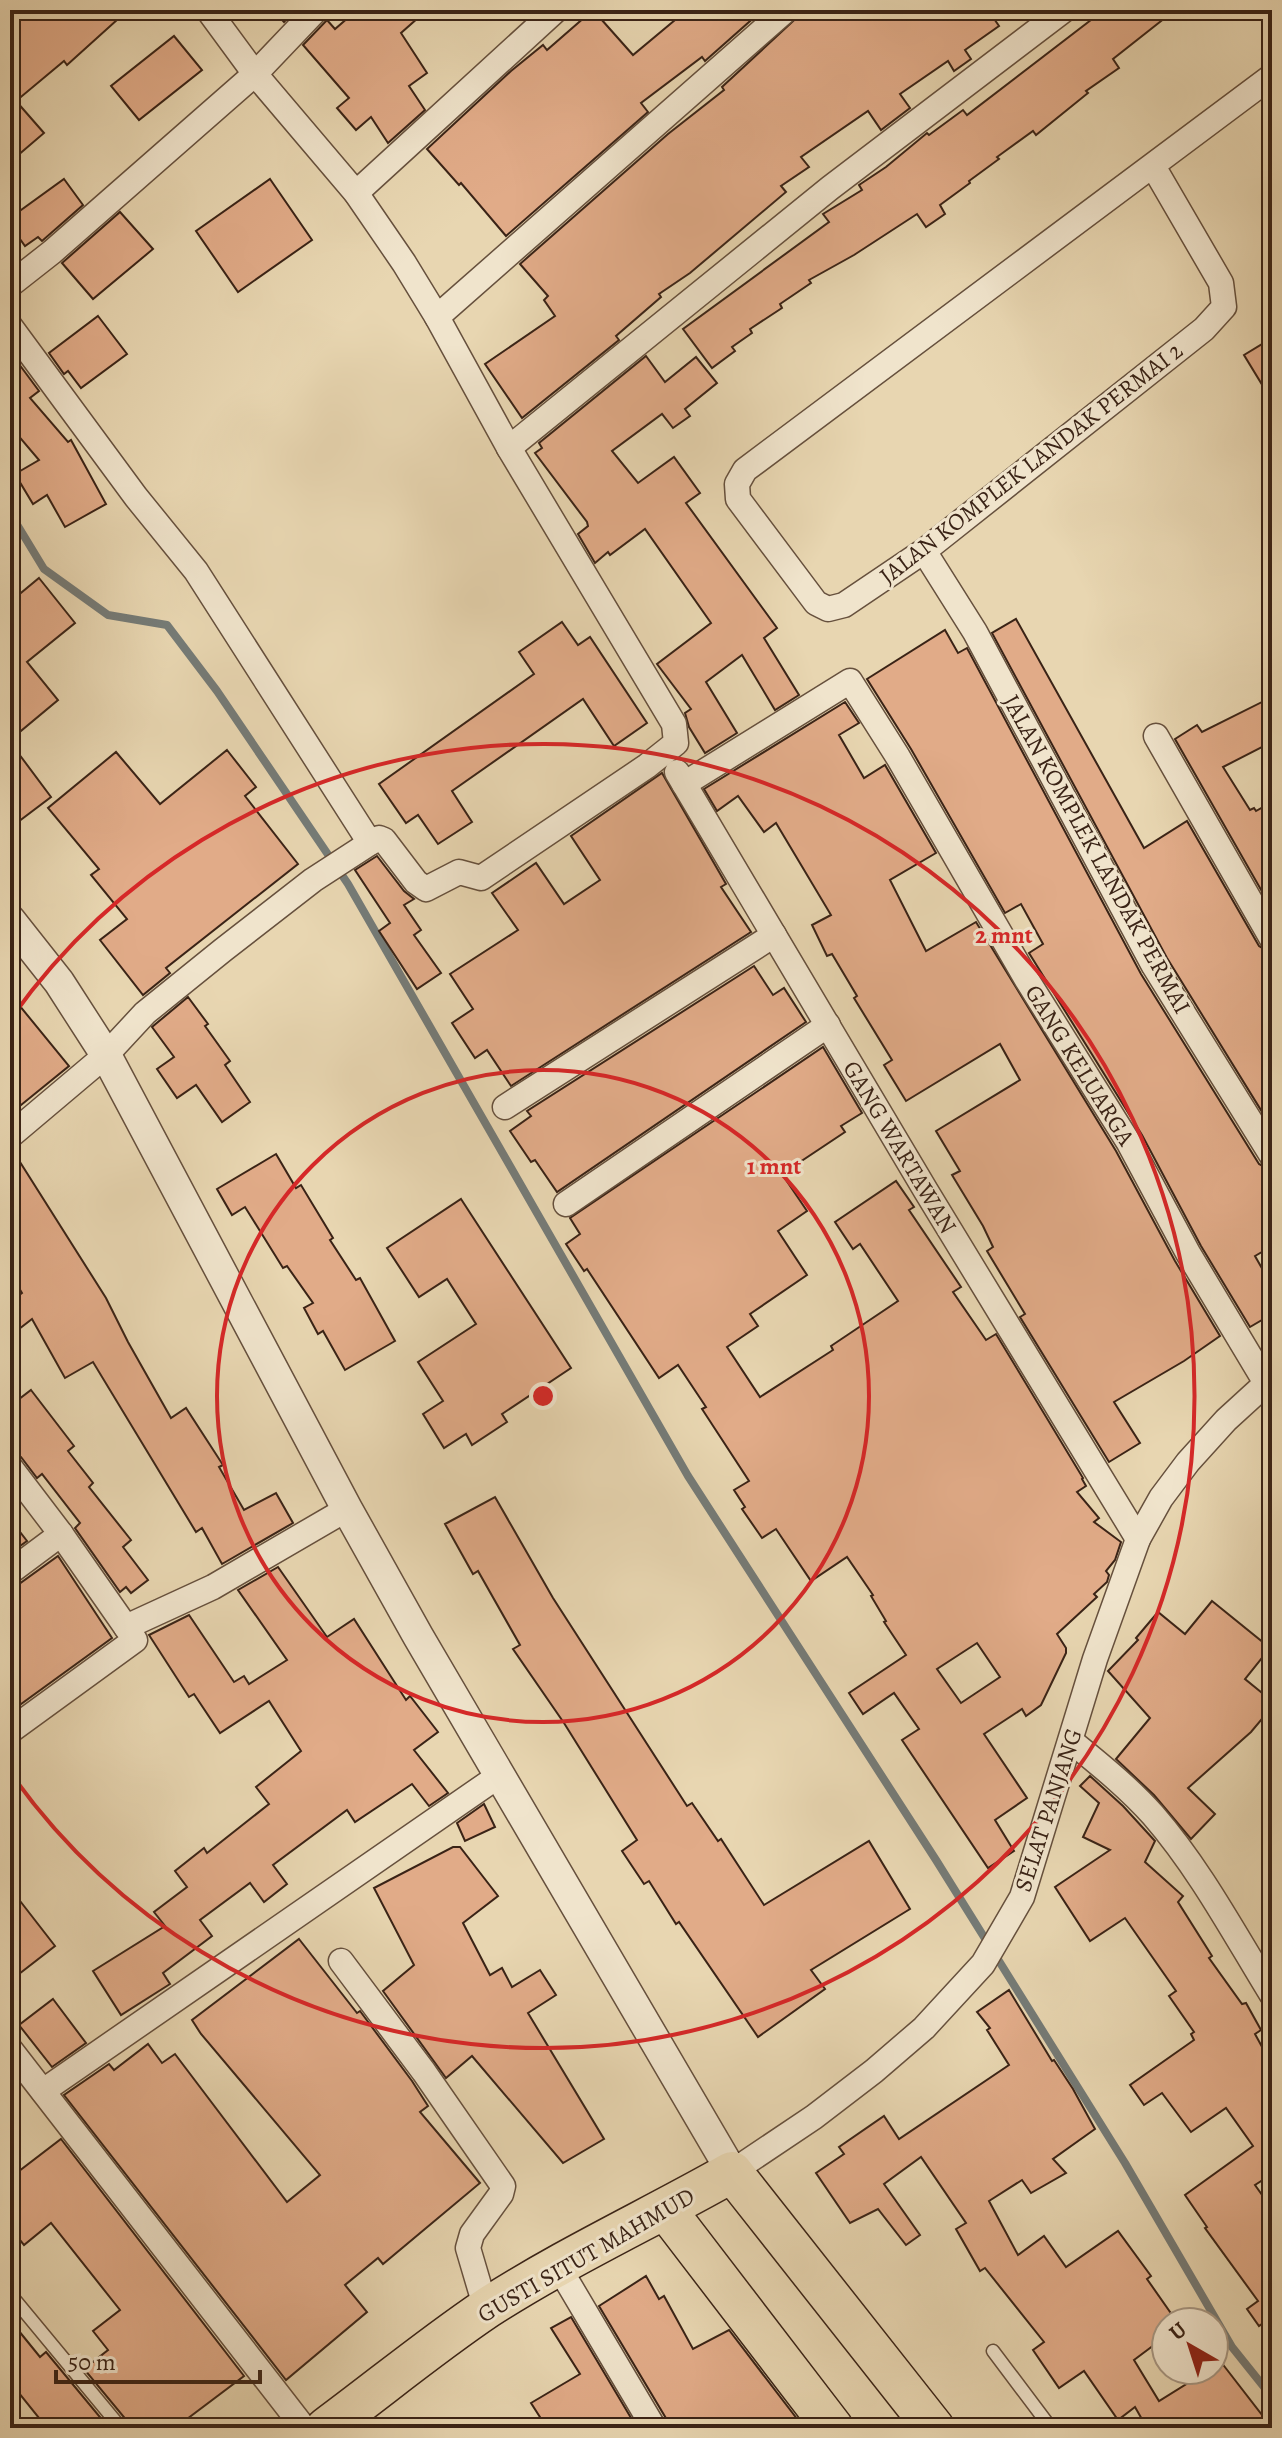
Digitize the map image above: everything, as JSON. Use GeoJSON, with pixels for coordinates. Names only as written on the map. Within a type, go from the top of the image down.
{"type":"FeatureCollection","features":[{"type":"Feature","properties":{"kind":"highway","name":"GUSTI SITUT MAHMUD"},"geometry":{"type":"LineString","coordinates":[[326,2428],[486,2309],[558,2266],[732,2172]]}},
{"type":"Feature","properties":{"kind":"highway"},"geometry":{"type":"LineString","coordinates":[[732,2172],[934,2428]]}},
{"type":"Feature","properties":{"kind":"highway"},"geometry":{"type":"LineString","coordinates":[[666,2210],[833,2428]]}},
{"type":"Feature","properties":{"kind":"street"},"geometry":{"type":"LineString","coordinates":[[10,1136],[106,1055],[145,1013],[313,880],[370,843],[379,838],[384,840],[416,882],[426,889],[459,872],[481,878],[665,754],[676,743],[674,724],[509,448],[437,317],[356,193],[255,74],[208,10]]}},
{"type":"Feature","properties":{"kind":"street"},"geometry":{"type":"LineString","coordinates":[[10,285],[52,252],[255,74],[316,10]]}},
{"type":"Feature","properties":{"kind":"street"},"geometry":{"type":"LineString","coordinates":[[356,193],[556,10]]}},
{"type":"Feature","properties":{"kind":"street"},"geometry":{"type":"LineString","coordinates":[[437,317],[786,10]]}},
{"type":"Feature","properties":{"kind":"street"},"geometry":{"type":"LineString","coordinates":[[509,448],[830,188],[1064,10]]}},
{"type":"Feature","properties":{"kind":"street","name":"JALAN KOMPLEK LANDAK PERMAI 2"},"geometry":{"type":"LineString","coordinates":[[1153,166],[1221,283],[1224,307],[1204,329],[924,551],[844,605],[828,609],[816,603],[738,499],[737,484],[745,470],[1272,76]]}},
{"type":"Feature","properties":{"kind":"street"},"geometry":{"type":"LineString","coordinates":[[10,326],[136,497],[196,571],[370,843]]}},
{"type":"Feature","properties":{"kind":"street","name":"JALAN KOMPLEK LANDAK PERMAI"},"geometry":{"type":"LineString","coordinates":[[924,551],[975,632],[1154,966],[1272,1156]]}},
{"type":"Feature","properties":{"kind":"street","name":"GANG KELUARGA"},"geometry":{"type":"LineString","coordinates":[[684,784],[850,681],[1027,980],[1129,1143],[1188,1253],[1269,1381]]}},
{"type":"Feature","properties":{"kind":"street"},"geometry":{"type":"LineString","coordinates":[[1156,736],[1272,939]]}},
{"type":"Feature","properties":{"kind":"street","name":"GANG WARTAWAN"},"geometry":{"type":"LineString","coordinates":[[665,754],[1138,1539]]}},
{"type":"Feature","properties":{"kind":"street"},"geometry":{"type":"LineString","coordinates":[[10,920],[59,982],[106,1055],[347,1509],[732,2172]]}},
{"type":"Feature","properties":{"kind":"street"},"geometry":{"type":"LineString","coordinates":[[505,1107],[774,935]]}},
{"type":"Feature","properties":{"kind":"street"},"geometry":{"type":"LineString","coordinates":[[566,1204],[828,1025]]}},
{"type":"Feature","properties":{"kind":"street","name":"SELAT PANJANG"},"geometry":{"type":"LineString","coordinates":[[732,2172],[814,2117],[874,2071],[924,2028],[983,1964],[1022,1897],[1095,1659],[1138,1539],[1161,1498],[1188,1462],[1226,1420],[1269,1381]]}},
{"type":"Feature","properties":{"kind":"street"},"geometry":{"type":"LineString","coordinates":[[10,1467],[135,1640],[10,1731]]}},
{"type":"Feature","properties":{"kind":"street"},"geometry":{"type":"LineString","coordinates":[[126,1627],[213,1587],[347,1509]]}},
{"type":"Feature","properties":{"kind":"street"},"geometry":{"type":"LineString","coordinates":[[10,1572],[61,1534]]}},
{"type":"Feature","properties":{"kind":"street"},"geometry":{"type":"LineString","coordinates":[[1071,1741],[1108,1770],[1153,1815],[1197,1875],[1272,1995]]}},
{"type":"Feature","properties":{"kind":"street"},"geometry":{"type":"LineString","coordinates":[[43,2091],[500,1775]]}},
{"type":"Feature","properties":{"kind":"street"},"geometry":{"type":"LineString","coordinates":[[341,1961],[424,2072],[503,2186],[501,2194],[472,2234],[468,2248],[486,2309]]}},
{"type":"Feature","properties":{"kind":"street"},"geometry":{"type":"LineString","coordinates":[[10,2049],[304,2428]]}},
{"type":"Feature","properties":{"kind":"street"},"geometry":{"type":"LineString","coordinates":[[558,2266],[654,2428]]}},
{"type":"Feature","properties":{"kind":"lane"},"geometry":{"type":"LineString","coordinates":[[10,2294],[121,2428]]}},
{"type":"Feature","properties":{"kind":"lane"},"geometry":{"type":"LineString","coordinates":[[993,2351],[1051,2428]]}},
{"type":"Feature","properties":{"kind":"building"},"geometry":{"type":"Polygon","coordinates":[[[27,10],[128,10],[67,65],[64,61],[16,101],[44,133],[10,162],[10,24],[27,10]]]}},
{"type":"Feature","properties":{"kind":"building"},"geometry":{"type":"Polygon","coordinates":[[[273,10],[295,10],[284,22],[273,10]]]}},
{"type":"Feature","properties":{"kind":"building"},"geometry":{"type":"Polygon","coordinates":[[[357,10],[427,10],[401,33],[427,73],[409,86],[425,110],[388,143],[371,117],[356,130],[337,108],[349,98],[303,45],[327,20],[335,29],[357,10]]]}},
{"type":"Feature","properties":{"kind":"building"},"geometry":{"type":"Polygon","coordinates":[[[593,10],[633,55],[687,10],[755,10],[758,14],[705,61],[702,57],[641,103],[648,112],[506,236],[427,149],[511,71],[543,45],[547,50],[593,10]]]}},
{"type":"Feature","properties":{"kind":"building"},"geometry":{"type":"Polygon","coordinates":[[[805,10],[988,10],[999,26],[965,50],[971,59],[954,71],[948,61],[900,94],[910,108],[881,130],[868,111],[801,157],[809,167],[781,186],[786,192],[690,273],[659,294],[661,297],[616,336],[619,340],[522,418],[485,364],[555,316],[544,300],[548,296],[520,264],[668,134],[724,90],[722,87],[805,10]]]}},
{"type":"Feature","properties":{"kind":"building"},"geometry":{"type":"Polygon","coordinates":[[[1104,10],[1175,10],[1113,59],[1119,68],[1086,91],[1088,93],[1036,135],[1033,131],[997,157],[999,159],[940,205],[945,214],[926,227],[917,214],[809,280],[811,283],[780,304],[782,308],[750,329],[752,333],[732,347],[735,351],[712,368],[683,329],[829,222],[823,214],[862,190],[859,185],[927,133],[929,135],[963,110],[967,115],[1104,10]]]}},
{"type":"Feature","properties":{"kind":"building"},"geometry":{"type":"Polygon","coordinates":[[[174,36],[202,70],[139,120],[111,86],[174,36]]]}},
{"type":"Feature","properties":{"kind":"building"},"geometry":{"type":"Polygon","coordinates":[[[64,179],[83,205],[42,241],[38,237],[25,246],[10,225],[10,218],[64,179]]]}},
{"type":"Feature","properties":{"kind":"building"},"geometry":{"type":"Polygon","coordinates":[[[270,179],[312,240],[238,292],[196,231],[270,179]]]}},
{"type":"Feature","properties":{"kind":"building"},"geometry":{"type":"Polygon","coordinates":[[[120,212],[153,249],[93,299],[62,263],[120,212]]]}},
{"type":"Feature","properties":{"kind":"building"},"geometry":{"type":"Polygon","coordinates":[[[98,316],[127,354],[81,388],[68,371],[64,374],[49,353],[98,316]]]}},
{"type":"Feature","properties":{"kind":"building"},"geometry":{"type":"Polygon","coordinates":[[[1272,338],[1272,401],[1244,355],[1272,338]]]}},
{"type":"Feature","properties":{"kind":"building"},"geometry":{"type":"Polygon","coordinates":[[[10,352],[39,391],[30,398],[68,442],[71,440],[106,504],[65,527],[47,495],[33,504],[15,474],[39,460],[10,426],[10,352]]]}},
{"type":"Feature","properties":{"kind":"building"},"geometry":{"type":"Polygon","coordinates":[[[646,356],[665,382],[696,357],[717,383],[685,409],[690,416],[673,428],[662,414],[612,451],[638,483],[674,457],[700,493],[686,503],[777,628],[764,638],[799,695],[775,710],[742,655],[706,682],[737,733],[705,753],[689,727],[685,713],[691,709],[657,664],[711,623],[645,529],[595,563],[578,534],[588,526],[587,522],[535,453],[542,448],[539,443],[646,356]]]}},
{"type":"Feature","properties":{"kind":"building"},"geometry":{"type":"Polygon","coordinates":[[[39,578],[75,623],[27,662],[58,700],[10,740],[10,602],[39,578]]]}},
{"type":"Feature","properties":{"kind":"building"},"geometry":{"type":"Polygon","coordinates":[[[1016,619],[1144,848],[1187,821],[1259,946],[1272,954],[1272,1128],[1167,958],[992,633],[1016,619]]]}},
{"type":"Feature","properties":{"kind":"building"},"geometry":{"type":"Polygon","coordinates":[[[562,622],[578,645],[590,637],[647,723],[614,746],[583,699],[452,791],[472,822],[438,844],[418,815],[406,823],[379,784],[534,674],[519,652],[562,622]]]}},
{"type":"Feature","properties":{"kind":"building"},"geometry":{"type":"Polygon","coordinates":[[[945,630],[958,653],[967,648],[1141,974],[1259,1164],[1272,1171],[1272,1246],[1255,1256],[1272,1286],[1272,1314],[1250,1327],[1201,1246],[1142,1135],[1029,953],[1043,944],[1021,904],[1005,913],[867,679],[945,630]]]}},
{"type":"Feature","properties":{"kind":"building"},"geometry":{"type":"Polygon","coordinates":[[[1272,697],[1272,742],[1223,767],[1250,810],[1254,808],[1256,811],[1272,802],[1272,909],[1175,739],[1197,725],[1202,732],[1272,697]]]}},
{"type":"Feature","properties":{"kind":"building"},"geometry":{"type":"Polygon","coordinates":[[[845,702],[859,723],[839,735],[864,778],[885,765],[936,853],[890,880],[926,951],[976,922],[1116,1151],[1175,1261],[1220,1336],[1114,1402],[1140,1443],[1109,1462],[1020,1317],[1025,1314],[987,1251],[993,1247],[952,1175],[960,1171],[936,1131],[1020,1080],[1000,1044],[906,1101],[884,1065],[892,1060],[854,998],[857,996],[832,954],[827,956],[812,925],[831,915],[776,823],[764,832],[738,796],[717,811],[704,789],[845,702]]]}},
{"type":"Feature","properties":{"kind":"building"},"geometry":{"type":"Polygon","coordinates":[[[10,742],[51,797],[10,828],[10,742]]]}},
{"type":"Feature","properties":{"kind":"building"},"geometry":{"type":"Polygon","coordinates":[[[227,750],[256,787],[245,796],[298,864],[166,968],[170,973],[143,995],[100,940],[127,919],[91,875],[99,869],[48,808],[116,752],[160,804],[227,750]]]}},
{"type":"Feature","properties":{"kind":"building"},"geometry":{"type":"Polygon","coordinates":[[[662,773],[726,884],[721,887],[751,932],[511,1086],[487,1050],[475,1058],[452,1023],[473,1009],[450,974],[518,930],[492,893],[536,863],[564,904],[600,880],[571,836],[662,773]]]}},
{"type":"Feature","properties":{"kind":"building"},"geometry":{"type":"Polygon","coordinates":[[[377,856],[414,899],[404,905],[421,930],[414,935],[441,973],[417,989],[379,931],[390,923],[355,870],[377,856]]]}},
{"type":"Feature","properties":{"kind":"building"},"geometry":{"type":"Polygon","coordinates":[[[754,966],[773,995],[784,988],[806,1022],[557,1192],[510,1131],[531,1116],[527,1111],[754,966]]]}},
{"type":"Feature","properties":{"kind":"building"},"geometry":{"type":"Polygon","coordinates":[[[10,994],[69,1066],[10,1114],[10,994]]]}},
{"type":"Feature","properties":{"kind":"building"},"geometry":{"type":"Polygon","coordinates":[[[188,997],[230,1061],[225,1065],[250,1102],[222,1122],[196,1085],[177,1098],[157,1069],[174,1057],[152,1027],[188,997]]]}},
{"type":"Feature","properties":{"kind":"building"},"geometry":{"type":"Polygon","coordinates":[[[823,1047],[862,1113],[841,1126],[845,1132],[782,1174],[807,1211],[778,1231],[807,1275],[750,1314],[758,1326],[727,1347],[760,1397],[833,1350],[831,1346],[898,1301],[860,1244],[853,1249],[835,1222],[896,1181],[914,1207],[909,1210],[961,1287],[953,1292],[986,1340],[996,1334],[1083,1478],[1086,1486],[1077,1492],[1099,1518],[1094,1522],[1121,1542],[1115,1560],[1106,1571],[1109,1575],[1107,1582],[1094,1594],[1097,1597],[1057,1634],[1066,1653],[1041,1705],[1026,1716],[1022,1709],[984,1734],[1027,1798],[995,1820],[1014,1851],[988,1868],[902,1740],[919,1729],[894,1693],[863,1714],[849,1693],[906,1655],[884,1622],[873,1595],[847,1557],[811,1581],[776,1529],[762,1538],[742,1509],[745,1507],[734,1490],[749,1481],[702,1409],[706,1407],[678,1365],[659,1378],[587,1269],[584,1271],[566,1244],[580,1234],[570,1218],[823,1047]],[[977,1643],[937,1669],[961,1703],[1000,1677],[977,1643]]]}},
{"type":"Feature","properties":{"kind":"building"},"geometry":{"type":"Polygon","coordinates":[[[10,1151],[13,1151],[106,1298],[171,1418],[186,1408],[223,1465],[219,1467],[244,1510],[276,1493],[293,1523],[222,1564],[202,1528],[196,1532],[93,1362],[65,1378],[32,1319],[10,1336],[10,1302],[22,1293],[10,1273],[10,1151]]]}},
{"type":"Feature","properties":{"kind":"building"},"geometry":{"type":"Polygon","coordinates":[[[276,1154],[296,1188],[301,1185],[333,1238],[330,1240],[356,1280],[360,1278],[395,1341],[345,1370],[323,1331],[318,1334],[304,1308],[313,1303],[287,1266],[283,1268],[245,1207],[232,1215],[217,1189],[276,1154]]]}},
{"type":"Feature","properties":{"kind":"building"},"geometry":{"type":"Polygon","coordinates":[[[461,1199],[571,1368],[502,1414],[507,1422],[472,1445],[466,1434],[444,1448],[423,1414],[443,1401],[418,1362],[476,1324],[447,1279],[419,1297],[387,1248],[461,1199]]]}},
{"type":"Feature","properties":{"kind":"building"},"geometry":{"type":"Polygon","coordinates":[[[31,1390],[74,1446],[68,1451],[93,1483],[89,1487],[131,1540],[123,1547],[148,1580],[131,1593],[126,1587],[120,1592],[75,1528],[80,1523],[42,1474],[37,1478],[21,1457],[10,1452],[10,1406],[31,1390]]]}},
{"type":"Feature","properties":{"kind":"building"},"geometry":{"type":"Polygon","coordinates":[[[495,1497],[553,1598],[687,1806],[692,1803],[718,1841],[721,1839],[764,1905],[869,1841],[910,1909],[811,1970],[825,1989],[758,2037],[679,1922],[676,1924],[649,1881],[644,1884],[622,1851],[637,1840],[564,1723],[513,1649],[520,1645],[478,1571],[473,1574],[445,1524],[495,1497]]]}},
{"type":"Feature","properties":{"kind":"building"},"geometry":{"type":"Polygon","coordinates":[[[10,1519],[27,1541],[10,1553],[10,1519]]]}},
{"type":"Feature","properties":{"kind":"building"},"geometry":{"type":"Polygon","coordinates":[[[58,1556],[112,1638],[10,1712],[10,1587],[58,1556]]]}},
{"type":"Feature","properties":{"kind":"building"},"geometry":{"type":"Polygon","coordinates":[[[278,1567],[327,1637],[354,1619],[406,1700],[410,1696],[438,1732],[414,1750],[448,1793],[429,1806],[412,1784],[355,1822],[347,1810],[273,1865],[287,1884],[264,1902],[250,1883],[200,1920],[212,1936],[163,1973],[170,1984],[121,2015],[93,1971],[165,1926],[154,1912],[187,1887],[175,1871],[204,1848],[207,1853],[269,1804],[256,1787],[301,1751],[269,1701],[220,1733],[194,1694],[189,1697],[149,1635],[189,1615],[234,1682],[244,1676],[249,1684],[287,1660],[238,1590],[278,1567]]]}},
{"type":"Feature","properties":{"kind":"building"},"geometry":{"type":"Polygon","coordinates":[[[1212,1601],[1270,1648],[1245,1679],[1272,1701],[1272,1707],[1251,1732],[1188,1788],[1215,1814],[1191,1839],[1154,1795],[1116,1759],[1150,1718],[1108,1671],[1138,1640],[1136,1638],[1158,1612],[1185,1634],[1212,1601]]]}},
{"type":"Feature","properties":{"kind":"building"},"geometry":{"type":"Polygon","coordinates":[[[1090,1776],[1155,1841],[1145,1862],[1183,1896],[1178,1902],[1212,1956],[1209,1958],[1242,2004],[1246,2003],[1261,2030],[1255,2034],[1272,2065],[1272,2174],[1255,2185],[1272,2209],[1272,2322],[1270,2318],[1259,2326],[1247,2309],[1258,2301],[1185,2195],[1253,2146],[1226,2108],[1191,2132],[1162,2093],[1144,2105],[1130,2085],[1194,2040],[1191,2034],[1194,2032],[1169,1996],[1176,1991],[1125,1918],[1090,1941],[1055,1887],[1110,1850],[1083,1837],[1099,1803],[1080,1786],[1090,1776]]]}},
{"type":"Feature","properties":{"kind":"building"},"geometry":{"type":"Polygon","coordinates":[[[484,1804],[495,1827],[465,1841],[457,1823],[484,1804]]]}},
{"type":"Feature","properties":{"kind":"building"},"geometry":{"type":"Polygon","coordinates":[[[453,1847],[460,1847],[498,1896],[463,1923],[490,1975],[502,1968],[512,1987],[540,1970],[556,1995],[528,2013],[604,2139],[563,2163],[472,2056],[446,2078],[383,1991],[414,1965],[374,1888],[453,1847]]]}},
{"type":"Feature","properties":{"kind":"building"},"geometry":{"type":"Polygon","coordinates":[[[10,1888],[55,1946],[10,1981],[10,1888]]]}},
{"type":"Feature","properties":{"kind":"building"},"geometry":{"type":"Polygon","coordinates":[[[299,1939],[357,2013],[360,2011],[412,2081],[428,2106],[420,2112],[480,2183],[383,2264],[378,2258],[345,2285],[367,2312],[286,2380],[64,2095],[109,2064],[114,2070],[148,2044],[162,2063],[175,2054],[287,2202],[320,2175],[192,2020],[299,1939]]]}},
{"type":"Feature","properties":{"kind":"building"},"geometry":{"type":"Polygon","coordinates":[[[1009,1990],[1095,2129],[1053,2159],[1066,2173],[1031,2193],[1022,2180],[989,2201],[1018,2255],[1044,2236],[1066,2267],[1118,2231],[1151,2276],[1147,2279],[1166,2306],[1150,2306],[1150,2348],[1134,2360],[1159,2401],[1183,2386],[1230,2386],[1230,2374],[1272,2428],[1147,2428],[1135,2407],[1118,2420],[1084,2371],[1059,2388],[1033,2350],[1044,2342],[985,2268],[980,2271],[956,2229],[966,2223],[921,2157],[884,2184],[920,2235],[906,2245],[878,2209],[850,2223],[816,2173],[844,2154],[839,2147],[884,2116],[899,2139],[1009,2065],[987,2030],[990,2028],[977,2012],[1009,1990]]]}},
{"type":"Feature","properties":{"kind":"building"},"geometry":{"type":"Polygon","coordinates":[[[53,1999],[86,2043],[52,2067],[19,2025],[53,1999]]]}},
{"type":"Feature","properties":{"kind":"building"},"geometry":{"type":"Polygon","coordinates":[[[61,2139],[244,2376],[175,2428],[130,2428],[84,2369],[108,2350],[93,2331],[120,2310],[51,2223],[24,2245],[10,2228],[10,2178],[61,2139]]]}},
{"type":"Feature","properties":{"kind":"building"},"geometry":{"type":"Polygon","coordinates":[[[646,2276],[659,2299],[664,2296],[693,2349],[729,2330],[804,2428],[669,2428],[599,2306],[646,2276]]]}},
{"type":"Feature","properties":{"kind":"building"},"geometry":{"type":"Polygon","coordinates":[[[571,2317],[637,2428],[547,2428],[531,2403],[580,2374],[551,2328],[571,2317]]]}},
{"type":"Feature","properties":{"kind":"building"},"geometry":{"type":"Polygon","coordinates":[[[10,2320],[40,2357],[46,2352],[109,2428],[47,2428],[10,2382],[10,2320]]]}},
{"type":"Feature","properties":{"kind":"waterway"},"geometry":{"type":"LineString","coordinates":[[10,513],[44,569],[108,615],[167,625],[217,691],[348,884],[688,1476],[936,1860],[1125,2163],[1232,2347],[1272,2397]]}}]}
